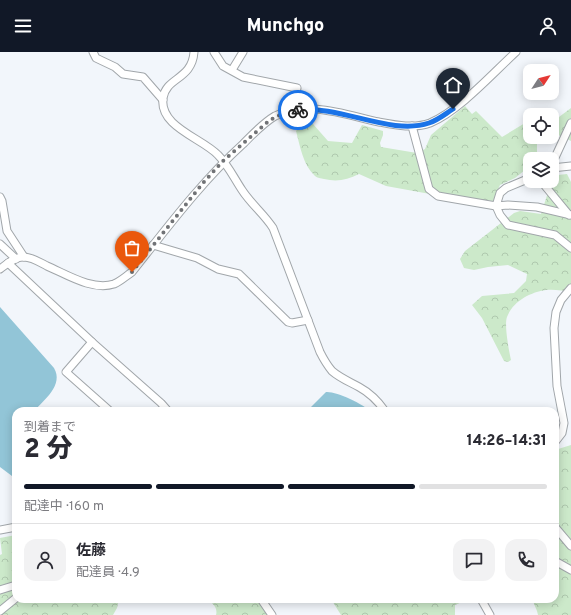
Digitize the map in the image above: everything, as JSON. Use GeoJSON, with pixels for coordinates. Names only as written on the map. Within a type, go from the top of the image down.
{"type":"FeatureCollection","features":[{"type":"Feature","properties":{"kind":"street"},"geometry":{"type":"LineString","coordinates":[[93,52],[96,58],[115,67],[123,74],[142,77],[163,100]]}},
{"type":"Feature","properties":{"kind":"street"},"geometry":{"type":"LineString","coordinates":[[194,52],[192,65],[188,71],[170,84],[166,90],[163,100],[165,112],[176,125],[218,154],[230,170],[242,191],[266,217],[273,228],[324,360],[332,371],[367,392],[382,407]]}},
{"type":"Feature","properties":{"kind":"street"},"geometry":{"type":"LineString","coordinates":[[214,52],[223,66],[243,76],[297,88],[292,111]]}},
{"type":"Feature","properties":{"kind":"street"},"geometry":{"type":"LineString","coordinates":[[232,70],[243,52]]}},
{"type":"Feature","properties":{"kind":"street"},"geometry":{"type":"LineString","coordinates":[[0,269],[16,259],[24,257],[36,260],[83,282],[96,285],[108,285],[120,281],[132,272],[203,183],[223,161],[275,116],[292,111],[317,109],[391,124],[412,126],[430,123],[453,109],[516,52]]}},
{"type":"Feature","properties":{"kind":"street"},"geometry":{"type":"LineString","coordinates":[[558,152],[571,123]]}},
{"type":"Feature","properties":{"kind":"street"},"geometry":{"type":"LineString","coordinates":[[412,126],[429,188],[438,196],[496,206],[508,205],[537,207],[570,215]]}},
{"type":"Feature","properties":{"kind":"street"},"geometry":{"type":"LineString","coordinates":[[559,167],[571,166]]}},
{"type":"Feature","properties":{"kind":"street"},"geometry":{"type":"LineString","coordinates":[[523,181],[506,188],[500,193],[496,206],[500,215],[508,225],[555,235],[571,248]]}},
{"type":"Feature","properties":{"kind":"street"},"geometry":{"type":"LineString","coordinates":[[547,188],[570,215]]}},
{"type":"Feature","properties":{"kind":"street"},"geometry":{"type":"LineString","coordinates":[[0,197],[7,231],[24,257]]}},
{"type":"Feature","properties":{"kind":"street"},"geometry":{"type":"LineString","coordinates":[[0,244],[16,259]]}},
{"type":"Feature","properties":{"kind":"street"},"geometry":{"type":"LineString","coordinates":[[153,245],[197,258],[218,269],[239,274],[288,322],[292,323],[308,320]]}},
{"type":"Feature","properties":{"kind":"street"},"geometry":{"type":"LineString","coordinates":[[8,264],[164,407]]}},
{"type":"Feature","properties":{"kind":"street"},"geometry":{"type":"LineString","coordinates":[[559,437],[562,433],[564,423],[557,386],[554,328],[556,312],[561,300],[571,288]]}},
{"type":"Feature","properties":{"kind":"street"},"geometry":{"type":"LineString","coordinates":[[92,342],[66,372],[105,407]]}},
{"type":"Feature","properties":{"kind":"street"},"geometry":{"type":"LineString","coordinates":[[0,530],[12,528]]}},
{"type":"Feature","properties":{"kind":"street"},"geometry":{"type":"LineString","coordinates":[[559,532],[571,546]]}},
{"type":"Feature","properties":{"kind":"street"},"geometry":{"type":"LineString","coordinates":[[559,563],[571,570]]}},
{"type":"Feature","properties":{"kind":"street"},"geometry":{"type":"LineString","coordinates":[[0,590],[12,586]]}},
{"type":"Feature","properties":{"kind":"street"},"geometry":{"type":"LineString","coordinates":[[0,611],[12,601]]}},
{"type":"Feature","properties":{"kind":"street"},"geometry":{"type":"LineString","coordinates":[[264,603],[272,615]]}},
{"type":"Feature","properties":{"kind":"street"},"geometry":{"type":"LineString","coordinates":[[483,603],[490,615]]}},
{"type":"Feature","properties":{"kind":"green space"},"geometry":{"type":"Polygon","coordinates":[[[465,106],[472,114],[476,111],[502,137],[523,124],[523,144],[537,144],[537,152],[523,152],[523,172],[515,178],[500,185],[493,201],[430,194],[386,186],[359,174],[350,178],[338,180],[329,180],[317,177],[311,172],[305,161],[296,131],[302,124],[307,122],[313,124],[328,141],[352,143],[362,125],[383,131],[380,143],[381,147],[417,153],[425,149],[431,135],[465,106]]]}},
{"type":"Feature","properties":{"kind":"green space"},"geometry":{"type":"Polygon","coordinates":[[[571,108],[571,141],[559,136],[559,117],[571,108]]]}},
{"type":"Feature","properties":{"kind":"green space"},"geometry":{"type":"Polygon","coordinates":[[[567,174],[571,182],[571,291],[540,291],[523,298],[514,306],[506,321],[511,360],[508,362],[504,361],[482,318],[472,305],[482,296],[514,293],[526,281],[527,274],[508,265],[474,270],[464,268],[460,259],[465,251],[514,213],[520,211],[541,214],[549,188],[559,188],[559,175],[567,174]]]}},
{"type":"Feature","properties":{"kind":"green space"},"geometry":{"type":"Polygon","coordinates":[[[571,445],[571,615],[538,615],[534,603],[559,603],[559,449],[571,445]]]}},
{"type":"Feature","properties":{"kind":"green space"},"geometry":{"type":"Polygon","coordinates":[[[12,536],[12,603],[118,603],[113,615],[0,615],[0,555],[2,554],[0,538],[12,536]]]}},
{"type":"Feature","properties":{"kind":"green space"},"geometry":{"type":"Polygon","coordinates":[[[212,603],[260,603],[268,615],[216,615],[216,608],[212,603]]]}},
{"type":"Feature","properties":{"kind":"green space"},"geometry":{"type":"Polygon","coordinates":[[[334,603],[460,603],[455,605],[455,615],[341,615],[334,603]]]}},
{"type":"Feature","properties":{"kind":"water"},"geometry":{"type":"Polygon","coordinates":[[[0,307],[54,368],[56,380],[52,392],[38,407],[12,407],[12,476],[0,467],[0,307]]]}},
{"type":"Feature","properties":{"kind":"water"},"geometry":{"type":"Polygon","coordinates":[[[326,392],[330,392],[349,398],[365,407],[311,407],[326,392]]]}},
{"type":"Feature","properties":{"kind":"way so far"},"geometry":{"type":"LineString","coordinates":[[132,272],[203,183],[223,161],[275,116],[298,110]]}},
{"type":"Feature","properties":{"kind":"route"},"geometry":{"type":"LineString","coordinates":[[298,110],[317,109],[402,126],[412,126],[430,123],[453,109]]}}]}
